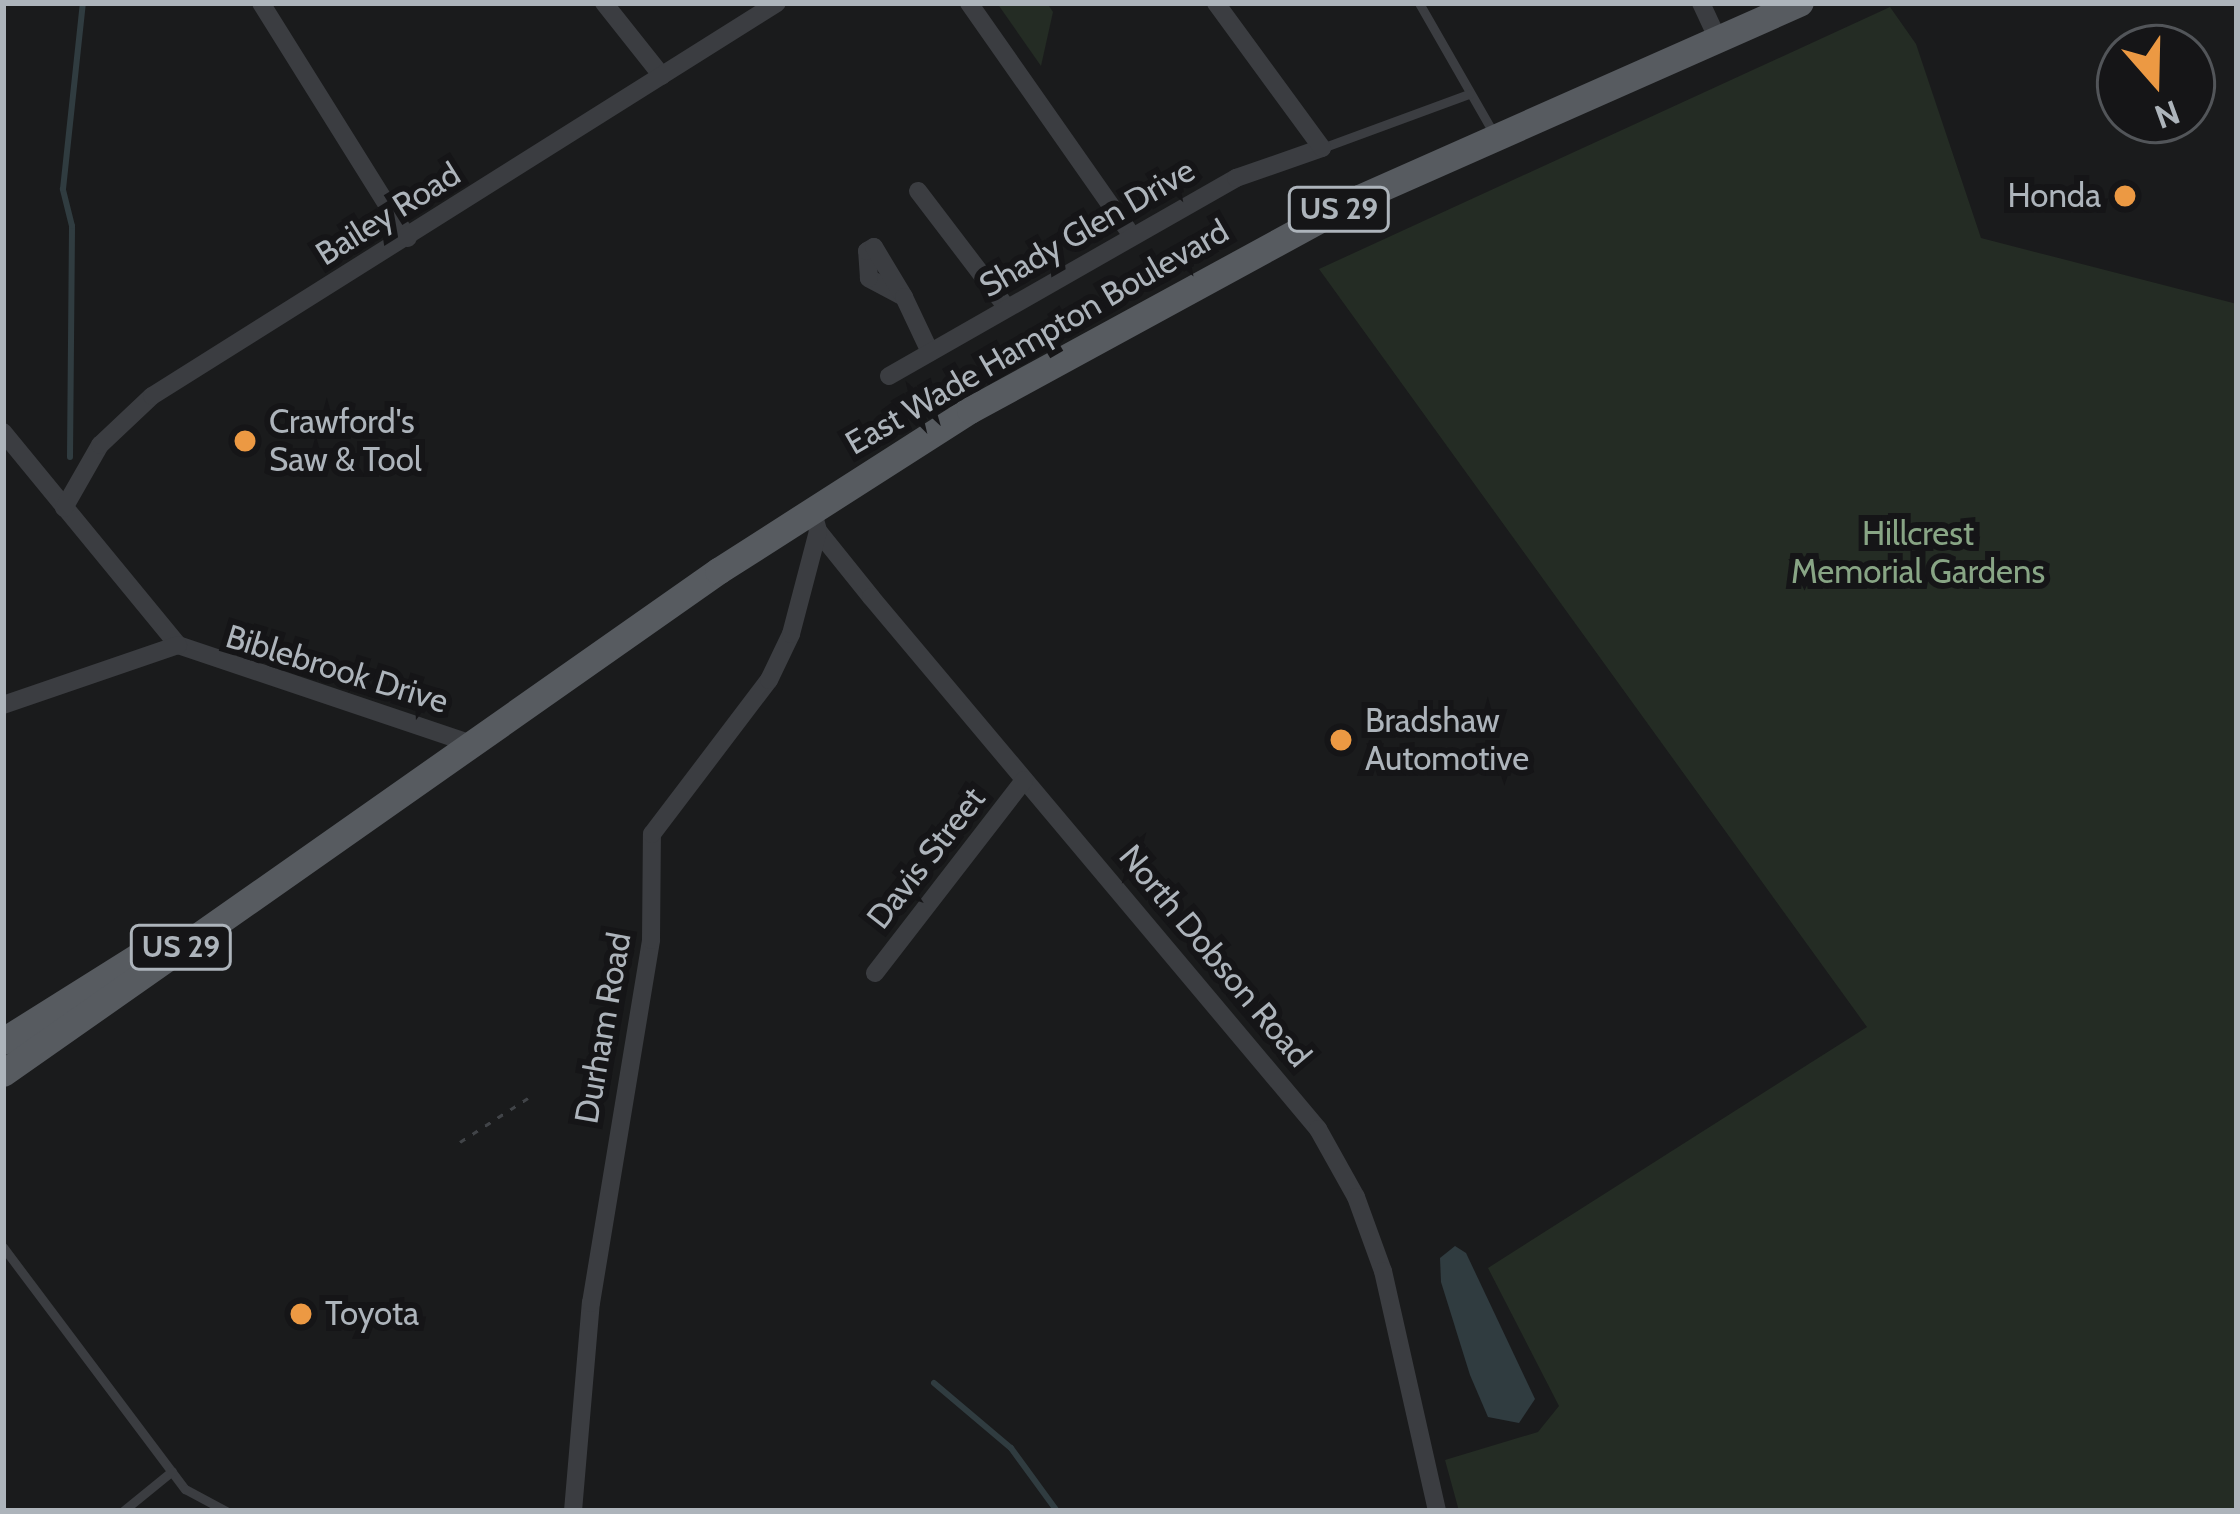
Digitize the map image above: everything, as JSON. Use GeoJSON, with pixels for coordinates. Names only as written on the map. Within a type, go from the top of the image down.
{"type":"FeatureCollection","features":[{"type":"Feature","properties":{"kind":"main road","name":"East Wade Hampton Boulevard"},"geometry":{"type":"LineString","coordinates":[[3,1073],[469,742],[1164,299],[1494,135],[1800,3]]}},
{"type":"Feature","properties":{"kind":"main road","name":"East Wade Hampton Boulevard"},"geometry":{"type":"LineString","coordinates":[[3,1041],[358,819]]}},
{"type":"Feature","properties":{"kind":"street"},"geometry":{"type":"LineString","coordinates":[[261,3],[408,238]]}},
{"type":"Feature","properties":{"kind":"street"},"geometry":{"type":"LineString","coordinates":[[604,3],[662,76]]}},
{"type":"Feature","properties":{"kind":"street","name":"Bailey Road"},"geometry":{"type":"LineString","coordinates":[[64,508],[124,417],[777,3]]}},
{"type":"Feature","properties":{"kind":"street"},"geometry":{"type":"LineString","coordinates":[[969,3],[1132,236]]}},
{"type":"Feature","properties":{"kind":"street"},"geometry":{"type":"LineString","coordinates":[[1216,3],[1322,148]]}},
{"type":"Feature","properties":{"kind":"street"},"geometry":{"type":"LineString","coordinates":[[1701,3],[1718,37]]}},
{"type":"Feature","properties":{"kind":"street","name":"Shady Glen Drive"},"geometry":{"type":"LineString","coordinates":[[889,376],[1236,178],[1322,148]]}},
{"type":"Feature","properties":{"kind":"street"},"geometry":{"type":"LineString","coordinates":[[918,191],[1006,308]]}},
{"type":"Feature","properties":{"kind":"street"},"geometry":{"type":"LineString","coordinates":[[904,298],[930,352]]}},
{"type":"Feature","properties":{"kind":"street","name":"Biblebrook Drive"},"geometry":{"type":"LineString","coordinates":[[3,432],[178,645],[469,742]]}},
{"type":"Feature","properties":{"kind":"street","name":"North Dobson Road"},"geometry":{"type":"LineString","coordinates":[[816,521],[1024,780],[1287,1085],[1346,1174],[1383,1271],[1436,1511]]}},
{"type":"Feature","properties":{"kind":"street","name":"Durham Road"},"geometry":{"type":"LineString","coordinates":[[573,1511],[591,1303],[652,924],[652,834],[769,680],[791,634],[816,521]]}},
{"type":"Feature","properties":{"kind":"street"},"geometry":{"type":"LineString","coordinates":[[3,705],[178,645]]}},
{"type":"Feature","properties":{"kind":"street","name":"Davis Street"},"geometry":{"type":"LineString","coordinates":[[875,973],[1024,780]]}},
{"type":"Feature","properties":{"kind":"lane"},"geometry":{"type":"LineString","coordinates":[[1419,3],[1494,135]]}},
{"type":"Feature","properties":{"kind":"lane"},"geometry":{"type":"LineString","coordinates":[[1322,148],[1469,94]]}},
{"type":"Feature","properties":{"kind":"lane"},"geometry":{"type":"LineString","coordinates":[[3,1247],[185,1489],[226,1511]]}},
{"type":"Feature","properties":{"kind":"lane"},"geometry":{"type":"LineString","coordinates":[[123,1511],[172,1471]]}},
{"type":"Feature","properties":{"kind":"path"},"geometry":{"type":"LineString","coordinates":[[460,1142],[528,1098]]}},
{"type":"Feature","properties":{"kind":"green space"},"geometry":{"type":"Polygon","coordinates":[[[997,3],[1047,3],[1053,12],[1041,66],[997,3]]]}},
{"type":"Feature","properties":{"kind":"green space","name":"Hillcrest Memorial Gardens"},"geometry":{"type":"Polygon","coordinates":[[[1890,7],[1916,44],[1981,238],[2237,304],[2237,1511],[1459,1511],[1445,1460],[1538,1432],[1559,1406],[1488,1268],[1867,1027],[1319,269],[1890,7]]]}},
{"type":"Feature","properties":{"kind":"shaded area"},"geometry":{"type":"Polygon","coordinates":[[[1455,1246],[1466,1253],[1535,1399],[1519,1423],[1488,1417],[1470,1375],[1441,1282],[1440,1258],[1455,1246]]]}},
{"type":"Feature","properties":{"kind":"waterway"},"geometry":{"type":"LineString","coordinates":[[70,457],[72,226],[63,189],[83,3]]}},
{"type":"Feature","properties":{"kind":"waterway"},"geometry":{"type":"LineString","coordinates":[[934,1383],[1011,1448],[1057,1511]]}},
{"type":"Feature","properties":{"kind":"place","name":"Honda"},"geometry":{"type":"Point","coordinates":[2125,196]}},
{"type":"Feature","properties":{"kind":"place","name":"Crawford's Saw & Tool"},"geometry":{"type":"Point","coordinates":[245,441]}},
{"type":"Feature","properties":{"kind":"place","name":"Bradshaw Automotive"},"geometry":{"type":"Point","coordinates":[1341,740]}},
{"type":"Feature","properties":{"kind":"place","name":"Toyota"},"geometry":{"type":"Point","coordinates":[301,1314]}}]}
